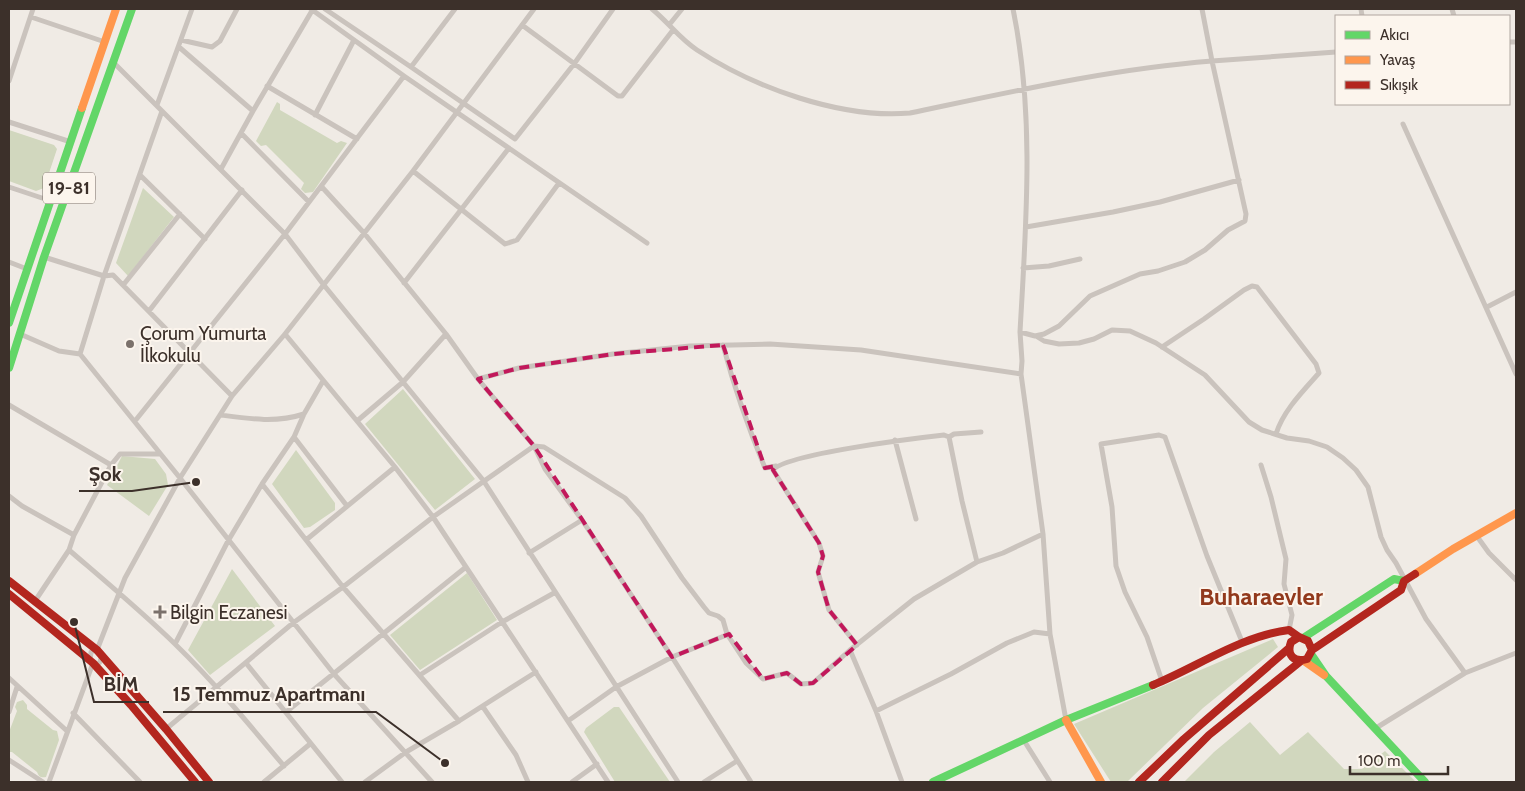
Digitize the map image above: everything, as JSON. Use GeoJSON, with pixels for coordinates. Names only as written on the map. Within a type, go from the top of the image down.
{"type":"FeatureCollection","features":[{"type":"Feature","properties":{"kind":"main road","name":"19-81"},"geometry":{"type":"LineString","coordinates":[[9,323],[116,9]]}},
{"type":"Feature","properties":{"kind":"main road","name":"19-81"},"geometry":{"type":"LineString","coordinates":[[9,368],[44,257],[132,9]]}},
{"type":"Feature","properties":{"kind":"main road"},"geometry":{"type":"LineString","coordinates":[[1162,782],[1209,735],[1312,652],[1401,590],[1405,580],[1516,513]]}},
{"type":"Feature","properties":{"kind":"main road"},"geometry":{"type":"LineString","coordinates":[[1139,782],[1198,726],[1288,649],[1293,640],[1301,638],[1394,579],[1405,580]]}},
{"type":"Feature","properties":{"kind":"main road"},"geometry":{"type":"LineString","coordinates":[[9,581],[99,652],[209,782]]}},
{"type":"Feature","properties":{"kind":"main road"},"geometry":{"type":"LineString","coordinates":[[9,594],[92,662],[131,705],[195,782]]}},
{"type":"Feature","properties":{"kind":"main road"},"geometry":{"type":"LineString","coordinates":[[933,782],[1023,739],[1162,681],[1215,655],[1272,632],[1289,630],[1310,644],[1312,652],[1326,676],[1425,782]]}},
{"type":"Feature","properties":{"kind":"main road"},"geometry":{"type":"LineString","coordinates":[[1288,649],[1292,658],[1302,661],[1326,676]]}},
{"type":"Feature","properties":{"kind":"main road"},"geometry":{"type":"LineString","coordinates":[[1066,720],[1101,782]]}},
{"type":"Feature","properties":{"kind":"street"},"geometry":{"type":"LineString","coordinates":[[9,81],[33,9]]}},
{"type":"Feature","properties":{"kind":"street"},"geometry":{"type":"LineString","coordinates":[[157,105],[192,9]]}},
{"type":"Feature","properties":{"kind":"street"},"geometry":{"type":"LineString","coordinates":[[181,40],[212,47],[220,41],[237,9]]}},
{"type":"Feature","properties":{"kind":"street"},"geometry":{"type":"LineString","coordinates":[[222,169],[312,9],[404,76],[647,243]]}},
{"type":"Feature","properties":{"kind":"street"},"geometry":{"type":"LineString","coordinates":[[325,9],[515,139],[574,64],[613,9]]}},
{"type":"Feature","properties":{"kind":"street"},"geometry":{"type":"LineString","coordinates":[[411,67],[455,9]]}},
{"type":"Feature","properties":{"kind":"street"},"geometry":{"type":"LineString","coordinates":[[92,662],[100,662],[102,658],[99,652],[125,578],[180,478],[222,415],[232,396],[285,334],[413,171],[534,9]]}},
{"type":"Feature","properties":{"kind":"street"},"geometry":{"type":"LineString","coordinates":[[652,9],[697,50],[759,83],[799,99],[889,115],[910,113],[1024,89],[1172,65],[1335,52]]}},
{"type":"Feature","properties":{"kind":"street"},"geometry":{"type":"LineString","coordinates":[[522,25],[618,96],[622,96],[671,28],[682,9]]}},
{"type":"Feature","properties":{"kind":"street"},"geometry":{"type":"LineString","coordinates":[[1013,9],[1018,34],[1024,89],[1028,189],[1020,332],[1021,374],[1043,534],[1050,634],[1066,720]]}},
{"type":"Feature","properties":{"kind":"street"},"geometry":{"type":"LineString","coordinates":[[1035,336],[1044,334],[1059,326],[1090,296],[1140,274],[1158,271],[1185,262],[1205,250],[1228,230],[1245,221],[1246,214],[1202,9]]}},
{"type":"Feature","properties":{"kind":"street"},"geometry":{"type":"LineString","coordinates":[[31,17],[104,42]]}},
{"type":"Feature","properties":{"kind":"street"},"geometry":{"type":"LineString","coordinates":[[315,115],[354,40]]}},
{"type":"Feature","properties":{"kind":"street"},"geometry":{"type":"LineString","coordinates":[[179,47],[253,111]]}},
{"type":"Feature","properties":{"kind":"street"},"geometry":{"type":"LineString","coordinates":[[114,62],[285,234],[483,480],[554,593],[678,782]]}},
{"type":"Feature","properties":{"kind":"street"},"geometry":{"type":"LineString","coordinates":[[135,421],[285,234],[404,76]]}},
{"type":"Feature","properties":{"kind":"street"},"geometry":{"type":"LineString","coordinates":[[267,86],[357,139]]}},
{"type":"Feature","properties":{"kind":"street"},"geometry":{"type":"LineString","coordinates":[[80,354],[104,276],[162,111]]}},
{"type":"Feature","properties":{"kind":"street"},"geometry":{"type":"LineString","coordinates":[[9,122],[72,142]]}},
{"type":"Feature","properties":{"kind":"street"},"geometry":{"type":"LineString","coordinates":[[1403,124],[1516,374]]}},
{"type":"Feature","properties":{"kind":"street"},"geometry":{"type":"LineString","coordinates":[[241,133],[309,202]]}},
{"type":"Feature","properties":{"kind":"street"},"geometry":{"type":"LineString","coordinates":[[404,282],[509,148]]}},
{"type":"Feature","properties":{"kind":"street"},"geometry":{"type":"LineString","coordinates":[[413,171],[505,244],[517,240],[558,183]]}},
{"type":"Feature","properties":{"kind":"street"},"geometry":{"type":"LineString","coordinates":[[140,175],[205,239]]}},
{"type":"Feature","properties":{"kind":"street"},"geometry":{"type":"LineString","coordinates":[[1026,227],[1160,202],[1239,180]]}},
{"type":"Feature","properties":{"kind":"street"},"geometry":{"type":"LineString","coordinates":[[321,186],[364,233],[534,446],[545,469],[582,520],[751,782]]}},
{"type":"Feature","properties":{"kind":"street"},"geometry":{"type":"LineString","coordinates":[[9,187],[51,201]]}},
{"type":"Feature","properties":{"kind":"street"},"geometry":{"type":"LineString","coordinates":[[150,311],[242,190]]}},
{"type":"Feature","properties":{"kind":"street"},"geometry":{"type":"LineString","coordinates":[[124,284],[180,214]]}},
{"type":"Feature","properties":{"kind":"street"},"geometry":{"type":"LineString","coordinates":[[44,257],[104,276],[113,275],[124,284],[189,354],[232,396]]}},
{"type":"Feature","properties":{"kind":"street"},"geometry":{"type":"LineString","coordinates":[[1023,268],[1049,266],[1080,259]]}},
{"type":"Feature","properties":{"kind":"street"},"geometry":{"type":"LineString","coordinates":[[9,262],[27,268]]}},
{"type":"Feature","properties":{"kind":"street"},"geometry":{"type":"LineString","coordinates":[[1162,347],[1244,290],[1252,286],[1257,287],[1316,364],[1319,373],[1288,411],[1279,425],[1276,434]]}},
{"type":"Feature","properties":{"kind":"street"},"geometry":{"type":"LineString","coordinates":[[1487,307],[1516,292]]}},
{"type":"Feature","properties":{"kind":"street"},"geometry":{"type":"LineString","coordinates":[[1020,332],[1035,336],[1044,341],[1059,344],[1079,343],[1094,339],[1112,330],[1130,331],[1162,347],[1205,375],[1249,422],[1262,430],[1327,447],[1356,470],[1368,487],[1387,550],[1426,619],[1465,673]]}},
{"type":"Feature","properties":{"kind":"street"},"geometry":{"type":"LineString","coordinates":[[20,334],[59,351],[80,354],[334,674],[432,782]]}},
{"type":"Feature","properties":{"kind":"street"},"geometry":{"type":"LineString","coordinates":[[285,334],[358,421],[433,517],[608,782]]}},
{"type":"Feature","properties":{"kind":"street"},"geometry":{"type":"LineString","coordinates":[[358,421],[403,382],[446,334]]}},
{"type":"Feature","properties":{"kind":"street"},"geometry":{"type":"LineString","coordinates":[[478,378],[560,361],[681,347],[770,344],[862,350],[1021,374]]}},
{"type":"Feature","properties":{"kind":"street"},"geometry":{"type":"LineString","coordinates":[[723,345],[733,383],[765,468],[895,440],[944,435],[949,437],[954,434],[981,432]]}},
{"type":"Feature","properties":{"kind":"street"},"geometry":{"type":"LineString","coordinates":[[175,644],[228,541],[262,484],[294,437],[304,414],[323,381]]}},
{"type":"Feature","properties":{"kind":"street"},"geometry":{"type":"LineString","coordinates":[[9,405],[111,465]]}},
{"type":"Feature","properties":{"kind":"street"},"geometry":{"type":"LineString","coordinates":[[222,415],[258,420],[289,419],[304,414]]}},
{"type":"Feature","properties":{"kind":"street"},"geometry":{"type":"LineString","coordinates":[[1162,681],[1147,637],[1116,566],[1112,508],[1101,444],[1159,435],[1165,436],[1207,556],[1243,644]]}},
{"type":"Feature","properties":{"kind":"street"},"geometry":{"type":"LineString","coordinates":[[294,437],[347,506]]}},
{"type":"Feature","properties":{"kind":"street"},"geometry":{"type":"LineString","coordinates":[[949,437],[977,562]]}},
{"type":"Feature","properties":{"kind":"street"},"geometry":{"type":"LineString","coordinates":[[895,440],[916,519]]}},
{"type":"Feature","properties":{"kind":"street"},"geometry":{"type":"LineString","coordinates":[[166,729],[293,623],[483,480],[534,446],[544,447],[625,498],[641,516],[682,578],[704,607],[709,613],[722,620],[746,663],[763,680],[787,673],[801,684],[813,683],[850,650],[914,599],[977,562],[1003,553],[1043,534]]}},
{"type":"Feature","properties":{"kind":"street"},"geometry":{"type":"LineString","coordinates":[[34,601],[69,550],[74,535],[111,465],[120,454],[160,454]]}},
{"type":"Feature","properties":{"kind":"street"},"geometry":{"type":"LineString","coordinates":[[1261,465],[1271,497],[1286,560],[1284,584],[1292,615],[1289,630]]}},
{"type":"Feature","properties":{"kind":"street"},"geometry":{"type":"LineString","coordinates":[[776,466],[773,470],[819,543],[823,556],[818,572],[829,610],[857,645]]}},
{"type":"Feature","properties":{"kind":"street"},"geometry":{"type":"LineString","coordinates":[[306,540],[395,467]]}},
{"type":"Feature","properties":{"kind":"street"},"geometry":{"type":"LineString","coordinates":[[262,484],[343,587],[459,722]]}},
{"type":"Feature","properties":{"kind":"street"},"geometry":{"type":"LineString","coordinates":[[9,496],[22,506],[74,535]]}},
{"type":"Feature","properties":{"kind":"street"},"geometry":{"type":"LineString","coordinates":[[529,553],[582,520]]}},
{"type":"Feature","properties":{"kind":"street"},"geometry":{"type":"LineString","coordinates":[[1476,536],[1516,580]]}},
{"type":"Feature","properties":{"kind":"street"},"geometry":{"type":"LineString","coordinates":[[69,550],[120,593],[175,644],[216,686],[284,766]]}},
{"type":"Feature","properties":{"kind":"street"},"geometry":{"type":"LineString","coordinates":[[286,712],[466,567]]}},
{"type":"Feature","properties":{"kind":"street"},"geometry":{"type":"LineString","coordinates":[[420,675],[502,622],[554,593]]}},
{"type":"Feature","properties":{"kind":"street"},"geometry":{"type":"LineString","coordinates":[[876,711],[951,674],[1007,643],[1034,632],[1050,634]]}},
{"type":"Feature","properties":{"kind":"street"},"geometry":{"type":"LineString","coordinates":[[568,721],[616,687],[672,657],[729,634]]}},
{"type":"Feature","properties":{"kind":"street"},"geometry":{"type":"LineString","coordinates":[[850,650],[876,711],[902,782]]}},
{"type":"Feature","properties":{"kind":"street"},"geometry":{"type":"LineString","coordinates":[[49,782],[92,662],[91,652],[99,652]]}},
{"type":"Feature","properties":{"kind":"street"},"geometry":{"type":"LineString","coordinates":[[1376,728],[1465,673],[1516,653]]}},
{"type":"Feature","properties":{"kind":"street"},"geometry":{"type":"LineString","coordinates":[[246,663],[342,782]]}},
{"type":"Feature","properties":{"kind":"street"},"geometry":{"type":"LineString","coordinates":[[364,782],[406,752],[459,722],[536,672]]}},
{"type":"Feature","properties":{"kind":"street"},"geometry":{"type":"LineString","coordinates":[[9,678],[67,731]]}},
{"type":"Feature","properties":{"kind":"street"},"geometry":{"type":"LineString","coordinates":[[9,712],[17,687]]}},
{"type":"Feature","properties":{"kind":"street"},"geometry":{"type":"LineString","coordinates":[[483,707],[516,755],[528,782]]}},
{"type":"Feature","properties":{"kind":"street"},"geometry":{"type":"LineString","coordinates":[[73,713],[140,782]]}},
{"type":"Feature","properties":{"kind":"street"},"geometry":{"type":"LineString","coordinates":[[1023,739],[1050,782]]}},
{"type":"Feature","properties":{"kind":"street"},"geometry":{"type":"LineString","coordinates":[[264,782],[310,744]]}},
{"type":"Feature","properties":{"kind":"street"},"geometry":{"type":"LineString","coordinates":[[9,760],[43,782]]}},
{"type":"Feature","properties":{"kind":"street"},"geometry":{"type":"LineString","coordinates":[[704,782],[737,762]]}},
{"type":"Feature","properties":{"kind":"street"},"geometry":{"type":"LineString","coordinates":[[572,782],[597,764]]}},
{"type":"Feature","properties":{"kind":"highlighted area"},"geometry":{"type":"Polygon","coordinates":[[[723,345],[765,468],[776,466],[773,470],[819,543],[823,556],[818,572],[829,610],[857,645],[813,683],[801,684],[787,673],[763,679],[729,634],[672,657],[534,446],[478,379],[519,368],[613,354],[723,345]]]}},
{"type":"Feature","properties":{"kind":"green space"},"geometry":{"type":"Polygon","coordinates":[[[277,102],[280,104],[280,110],[337,143],[341,141],[347,143],[313,192],[305,193],[301,189],[304,183],[266,145],[261,146],[256,141],[277,102]]]}},
{"type":"Feature","properties":{"kind":"green space"},"geometry":{"type":"Polygon","coordinates":[[[9,130],[54,145],[57,149],[44,188],[36,191],[9,181],[9,130]]]}},
{"type":"Feature","properties":{"kind":"green space"},"geometry":{"type":"Polygon","coordinates":[[[143,188],[174,217],[128,276],[116,263],[143,188]]]}},
{"type":"Feature","properties":{"kind":"green space"},"geometry":{"type":"Polygon","coordinates":[[[403,389],[475,479],[435,510],[365,424],[403,389]]]}},
{"type":"Feature","properties":{"kind":"green space"},"geometry":{"type":"Polygon","coordinates":[[[296,450],[335,503],[335,510],[310,527],[304,528],[272,484],[296,450]]]}},
{"type":"Feature","properties":{"kind":"green space"},"geometry":{"type":"Polygon","coordinates":[[[122,456],[155,459],[166,474],[168,485],[149,516],[107,485],[122,456]]]}},
{"type":"Feature","properties":{"kind":"green space"},"geometry":{"type":"Polygon","coordinates":[[[232,569],[275,626],[210,675],[188,650],[232,569]]]}},
{"type":"Feature","properties":{"kind":"green space"},"geometry":{"type":"Polygon","coordinates":[[[467,573],[497,620],[420,670],[390,635],[467,573]]]}},
{"type":"Feature","properties":{"kind":"green space"},"geometry":{"type":"Polygon","coordinates":[[[1273,639],[1278,647],[1203,708],[1127,782],[1111,782],[1074,724],[1273,639]]]}},
{"type":"Feature","properties":{"kind":"green space"},"geometry":{"type":"Polygon","coordinates":[[[23,700],[27,705],[27,709],[53,730],[57,731],[59,740],[46,777],[40,777],[37,772],[12,752],[9,752],[9,732],[17,711],[15,707],[17,702],[23,700]]]}},
{"type":"Feature","properties":{"kind":"green space"},"geometry":{"type":"Polygon","coordinates":[[[614,707],[619,707],[670,782],[615,782],[584,732],[586,728],[614,707]]]}},
{"type":"Feature","properties":{"kind":"green space"},"geometry":{"type":"Polygon","coordinates":[[[1250,722],[1280,755],[1308,732],[1344,769],[1362,769],[1385,751],[1416,782],[1184,782],[1214,752],[1250,722]]]}},
{"type":"Feature","properties":{"kind":"traffic: fast"},"geometry":{"type":"LineString","coordinates":[[9,368],[44,257],[132,9]]}},
{"type":"Feature","properties":{"kind":"traffic: fast"},"geometry":{"type":"LineString","coordinates":[[9,323],[82,108]]}},
{"type":"Feature","properties":{"kind":"traffic: fast"},"geometry":{"type":"LineString","coordinates":[[1303,638],[1394,579],[1404,581]]}},
{"type":"Feature","properties":{"kind":"traffic: fast"},"geometry":{"type":"LineString","coordinates":[[1311,654],[1326,676],[1425,782]]}},
{"type":"Feature","properties":{"kind":"traffic: fast"},"geometry":{"type":"LineString","coordinates":[[933,782],[1066,720],[1153,685]]}},
{"type":"Feature","properties":{"kind":"traffic: slow"},"geometry":{"type":"LineString","coordinates":[[82,108],[116,9]]}},
{"type":"Feature","properties":{"kind":"traffic: slow"},"geometry":{"type":"LineString","coordinates":[[1415,574],[1453,549],[1516,513]]}},
{"type":"Feature","properties":{"kind":"traffic: slow"},"geometry":{"type":"LineString","coordinates":[[1304,661],[1324,675]]}},
{"type":"Feature","properties":{"kind":"traffic: slow"},"geometry":{"type":"LineString","coordinates":[[1066,720],[1101,782]]}},
{"type":"Feature","properties":{"kind":"traffic: jam"},"geometry":{"type":"LineString","coordinates":[[1312,650],[1308,641],[1299,637],[1291,642],[1290,654],[1292,657],[1298,660],[1307,659],[1312,650],[1401,590],[1404,581],[1415,574]]}},
{"type":"Feature","properties":{"kind":"traffic: jam"},"geometry":{"type":"LineString","coordinates":[[9,581],[97,650],[166,729],[209,782]]}},
{"type":"Feature","properties":{"kind":"traffic: jam"},"geometry":{"type":"LineString","coordinates":[[9,594],[93,663],[131,705],[195,782]]}},
{"type":"Feature","properties":{"kind":"traffic: jam"},"geometry":{"type":"LineString","coordinates":[[1153,685],[1236,645],[1271,633],[1289,630],[1299,637]]}},
{"type":"Feature","properties":{"kind":"traffic: jam"},"geometry":{"type":"LineString","coordinates":[[1139,782],[1184,739],[1288,649]]}},
{"type":"Feature","properties":{"kind":"traffic: jam"},"geometry":{"type":"LineString","coordinates":[[1162,782],[1209,735],[1301,661]]}},
{"type":"Feature","properties":{"kind":"place","name":"Çorum Yumurta İlkokulu"},"geometry":{"type":"Point","coordinates":[130,344]}},
{"type":"Feature","properties":{"kind":"place","name":"Şok"},"geometry":{"type":"Point","coordinates":[196,482]}},
{"type":"Feature","properties":{"kind":"place","name":"Bilgin Eczanesi"},"geometry":{"type":"Point","coordinates":[160,612]}},
{"type":"Feature","properties":{"kind":"place","name":"BİM"},"geometry":{"type":"Point","coordinates":[74,622]}},
{"type":"Feature","properties":{"kind":"place","name":"15 Temmuz Apartmanı"},"geometry":{"type":"Point","coordinates":[445,763]}},
{"type":"Feature","properties":{"kind":"district","name":"Buharaevler"},"geometry":{"type":"Point","coordinates":[1261,596]}}]}
